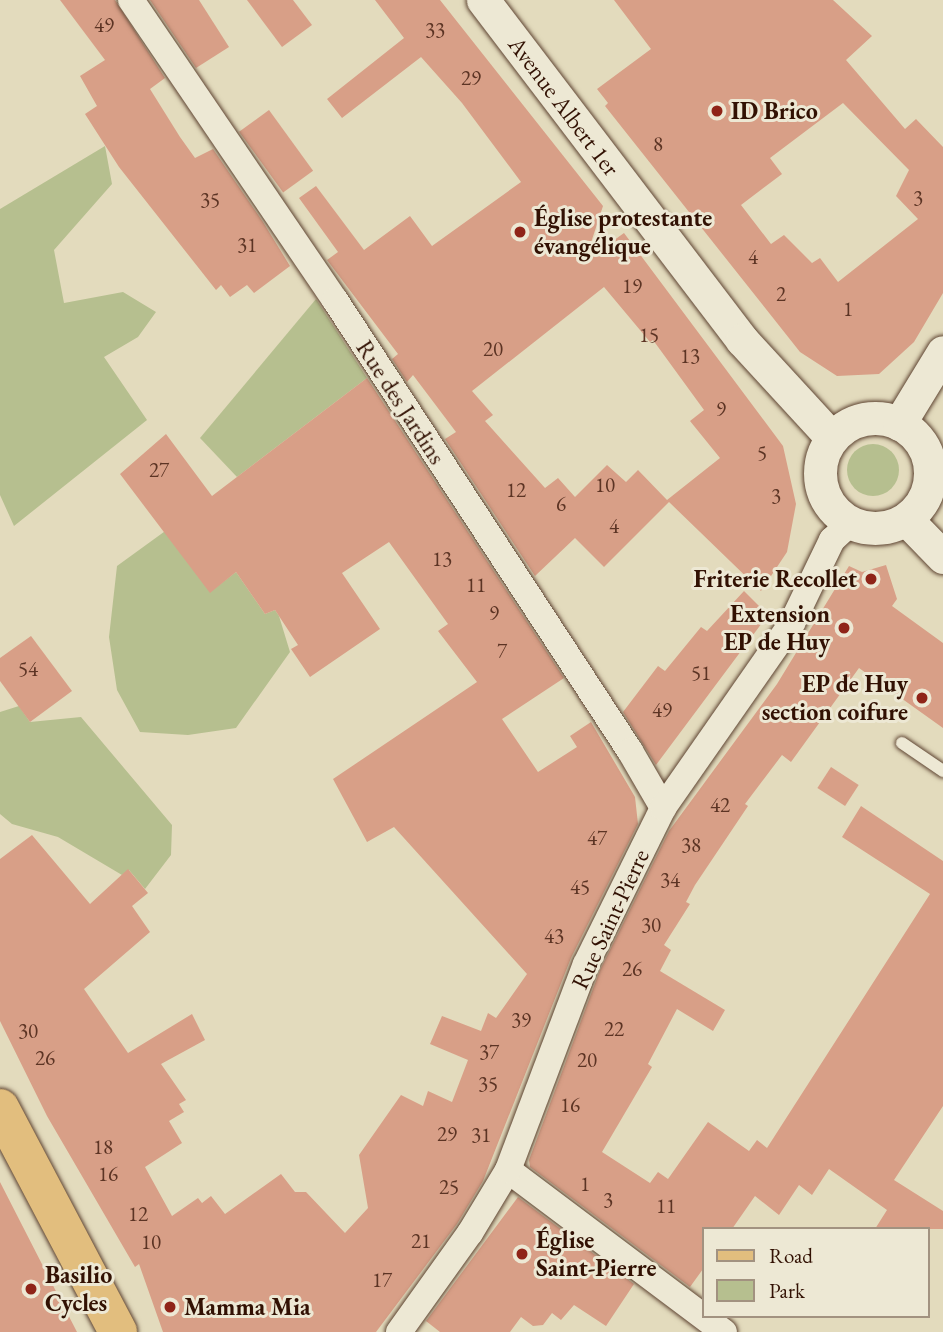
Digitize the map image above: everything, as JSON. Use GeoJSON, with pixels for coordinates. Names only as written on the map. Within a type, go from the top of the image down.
{"type":"FeatureCollection","features":[{"type":"Feature","properties":{"kind":"main road"},"geometry":{"type":"LineString","coordinates":[[0,1108],[118,1332]]}},
{"type":"Feature","properties":{"kind":"street","name":"Rue des Jardins"},"geometry":{"type":"LineString","coordinates":[[131,0],[343,312],[630,751],[663,808]]}},
{"type":"Feature","properties":{"kind":"street","name":"Avenue Albert 1er"},"geometry":{"type":"LineString","coordinates":[[484,0],[742,340],[832,438]]}},
{"type":"Feature","properties":{"kind":"street"},"geometry":{"type":"LineString","coordinates":[[899,424],[943,352]]}},
{"type":"Feature","properties":{"kind":"street"},"geometry":{"type":"LineString","coordinates":[[863,420],[899,424],[923,446],[929,462],[926,494],[906,519],[888,527],[850,523],[832,507],[821,485],[822,460],[832,438],[863,420]]}},
{"type":"Feature","properties":{"kind":"street"},"geometry":{"type":"LineString","coordinates":[[906,519],[943,557]]}},
{"type":"Feature","properties":{"kind":"street","name":"Rue Saint-Pierre"},"geometry":{"type":"LineString","coordinates":[[406,1329],[508,1170],[586,964],[663,808],[792,624],[832,540],[850,523]]}},
{"type":"Feature","properties":{"kind":"street"},"geometry":{"type":"LineString","coordinates":[[508,1170],[702,1316]]}},
{"type":"Feature","properties":{"kind":"street"},"geometry":{"type":"LineString","coordinates":[[705,1318],[724,1332]]}},
{"type":"Feature","properties":{"kind":"lane"},"geometry":{"type":"LineString","coordinates":[[902,743],[943,771]]}},
{"type":"Feature","properties":{"kind":"green space"},"geometry":{"type":"Polygon","coordinates":[[[105,146],[112,184],[54,250],[64,303],[123,292],[156,312],[138,337],[104,357],[147,420],[14,526],[0,495],[0,209],[105,146]]]}},
{"type":"Feature","properties":{"kind":"green space"},"geometry":{"type":"Polygon","coordinates":[[[316,299],[367,378],[237,477],[200,438],[316,299]]]}},
{"type":"Feature","properties":{"kind":"green space"},"geometry":{"type":"Polygon","coordinates":[[[873,444],[883,446],[891,452],[897,460],[897,480],[891,488],[883,494],[873,496],[863,494],[855,488],[849,480],[847,470],[849,460],[855,452],[863,446],[873,444]]]}},
{"type":"Feature","properties":{"kind":"green space"},"geometry":{"type":"Polygon","coordinates":[[[168,529],[210,592],[236,572],[265,614],[275,610],[279,616],[290,652],[236,728],[188,735],[140,732],[117,690],[109,637],[117,566],[168,529]]]}},
{"type":"Feature","properties":{"kind":"green space"},"geometry":{"type":"Polygon","coordinates":[[[19,706],[30,722],[81,717],[172,825],[171,855],[145,889],[129,870],[122,875],[58,837],[12,824],[0,814],[0,712],[19,706]]]}},
{"type":"Feature","properties":{"kind":"building"},"geometry":{"type":"Polygon","coordinates":[[[60,0],[115,0],[165,78],[150,89],[180,137],[195,158],[213,149],[290,266],[254,293],[247,285],[230,297],[221,285],[216,290],[119,167],[85,114],[97,106],[80,76],[105,60],[60,0]]]}},
{"type":"Feature","properties":{"kind":"building"},"geometry":{"type":"Polygon","coordinates":[[[150,0],[199,0],[229,47],[196,68],[150,0]]]}},
{"type":"Feature","properties":{"kind":"building"},"geometry":{"type":"Polygon","coordinates":[[[247,0],[293,0],[312,25],[282,47],[247,0]]]}},
{"type":"Feature","properties":{"kind":"building"},"geometry":{"type":"Polygon","coordinates":[[[375,0],[440,0],[603,206],[585,261],[624,233],[783,446],[796,504],[787,552],[761,591],[669,502],[604,567],[575,538],[535,576],[445,439],[456,432],[413,375],[407,382],[392,359],[398,354],[327,260],[338,252],[299,198],[316,186],[364,250],[410,216],[432,246],[521,182],[462,103],[421,57],[342,118],[327,99],[404,38],[375,0]],[[604,287],[472,391],[493,415],[485,421],[545,488],[558,478],[575,497],[607,465],[626,482],[638,470],[667,500],[720,458],[690,421],[704,410],[653,340],[650,342],[604,287]]]}},
{"type":"Feature","properties":{"kind":"building"},"geometry":{"type":"Polygon","coordinates":[[[614,0],[833,0],[872,36],[846,60],[905,129],[916,119],[943,147],[943,293],[914,342],[879,374],[837,376],[800,352],[605,106],[608,103],[597,89],[651,49],[614,0]],[[843,103],[770,158],[782,174],[741,205],[771,244],[784,235],[812,263],[820,258],[838,282],[918,219],[896,196],[909,170],[843,103]]]}},
{"type":"Feature","properties":{"kind":"building"},"geometry":{"type":"Polygon","coordinates":[[[269,110],[313,171],[283,192],[239,132],[269,110]]]}},
{"type":"Feature","properties":{"kind":"building"},"geometry":{"type":"Polygon","coordinates":[[[367,378],[564,678],[502,719],[538,772],[577,747],[570,736],[591,722],[635,797],[638,824],[571,958],[483,1181],[457,1224],[376,1332],[163,1332],[139,1264],[135,1267],[47,1116],[0,1021],[0,859],[32,835],[90,904],[128,869],[148,893],[132,906],[150,932],[84,989],[128,1053],[192,1014],[205,1040],[161,1064],[186,1100],[179,1104],[184,1112],[169,1121],[182,1143],[145,1167],[172,1216],[198,1198],[202,1203],[211,1196],[225,1214],[281,1174],[295,1192],[306,1192],[345,1233],[368,1208],[359,1155],[401,1095],[423,1106],[428,1091],[452,1102],[468,1060],[430,1044],[442,1016],[481,1031],[488,1013],[496,1018],[527,974],[394,827],[367,842],[333,779],[477,682],[438,631],[448,624],[389,542],[342,573],[380,629],[310,677],[291,649],[298,645],[275,610],[265,614],[236,572],[210,593],[120,474],[166,434],[212,496],[367,378]]]}},
{"type":"Feature","properties":{"kind":"building"},"geometry":{"type":"Polygon","coordinates":[[[886,565],[897,599],[892,606],[943,643],[943,728],[859,668],[791,762],[782,755],[745,804],[748,806],[695,885],[686,902],[690,904],[664,945],[671,950],[660,971],[725,1010],[713,1031],[677,1009],[648,1064],[652,1067],[602,1152],[650,1183],[658,1172],[668,1179],[708,1122],[749,1151],[757,1140],[767,1148],[930,894],[842,837],[861,806],[943,861],[943,1106],[894,1180],[943,1211],[943,1229],[876,1227],[887,1210],[829,1169],[812,1195],[799,1185],[779,1215],[755,1196],[733,1227],[702,1227],[702,1270],[690,1287],[530,1167],[529,1160],[600,970],[669,831],[777,684],[849,566],[862,572],[886,565]]]}},
{"type":"Feature","properties":{"kind":"building"},"geometry":{"type":"Polygon","coordinates":[[[744,591],[768,615],[656,765],[623,712],[658,666],[665,671],[701,627],[707,631],[744,591]]]}},
{"type":"Feature","properties":{"kind":"building"},"geometry":{"type":"Polygon","coordinates":[[[31,636],[72,691],[30,722],[0,681],[0,658],[31,636]]]}},
{"type":"Feature","properties":{"kind":"building"},"geometry":{"type":"Polygon","coordinates":[[[831,767],[859,785],[845,806],[817,788],[831,767]]]}},
{"type":"Feature","properties":{"kind":"building"},"geometry":{"type":"Polygon","coordinates":[[[0,1182],[45,1270],[77,1332],[0,1332],[0,1182]]]}},
{"type":"Feature","properties":{"kind":"building","name":"Église Saint-Pierre"},"geometry":{"type":"Polygon","coordinates":[[[518,1197],[634,1284],[606,1326],[574,1305],[561,1320],[552,1313],[543,1325],[533,1326],[521,1317],[510,1332],[440,1332],[426,1321],[518,1197]]]}},
{"type":"Feature","properties":{"kind":"place","name":"ID Brico"},"geometry":{"type":"Point","coordinates":[717,111]}},
{"type":"Feature","properties":{"kind":"place","name":"Église protestante évangélique"},"geometry":{"type":"Point","coordinates":[520,232]}},
{"type":"Feature","properties":{"kind":"place","name":"Friterie Recollet"},"geometry":{"type":"Point","coordinates":[871,579]}},
{"type":"Feature","properties":{"kind":"place","name":"Extension EP de Huy"},"geometry":{"type":"Point","coordinates":[844,628]}},
{"type":"Feature","properties":{"kind":"place","name":"EP de Huy section coifure"},"geometry":{"type":"Point","coordinates":[922,698]}},
{"type":"Feature","properties":{"kind":"place","name":"Église Saint-Pierre"},"geometry":{"type":"Point","coordinates":[522,1254]}},
{"type":"Feature","properties":{"kind":"place","name":"Basilio Cycles"},"geometry":{"type":"Point","coordinates":[31,1289]}},
{"type":"Feature","properties":{"kind":"place","name":"Mamma Mia"},"geometry":{"type":"Point","coordinates":[170,1307]}}]}
